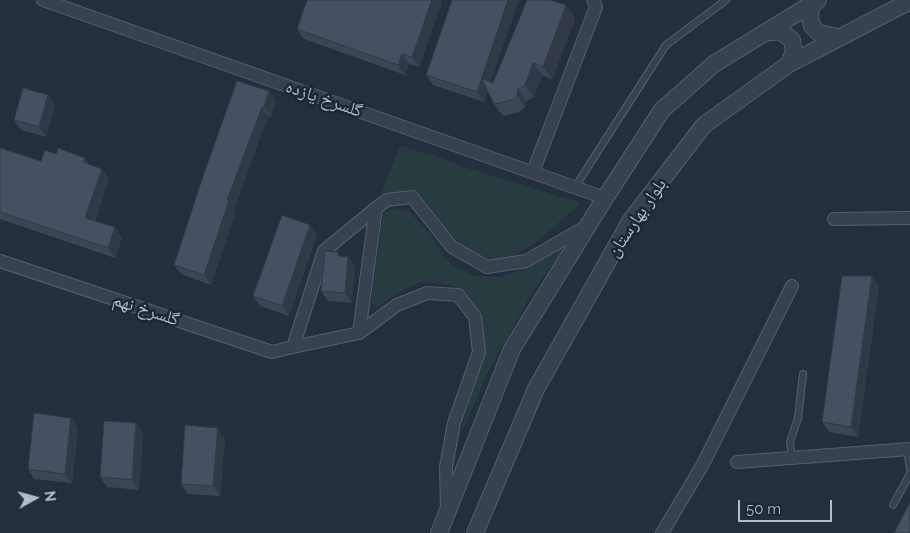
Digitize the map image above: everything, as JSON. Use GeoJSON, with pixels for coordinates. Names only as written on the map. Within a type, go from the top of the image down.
{"type":"FeatureCollection","features":[{"type":"Feature","properties":{"kind":"street","name":"گلسرخ یازده"},"geometry":{"type":"LineString","coordinates":[[43,0],[605,198]]}},
{"type":"Feature","properties":{"kind":"street"},"geometry":{"type":"LineString","coordinates":[[818,0],[811,7],[810,17],[812,26],[819,33],[837,37]]}},
{"type":"Feature","properties":{"kind":"street","name":"بلوار بهارستان"},"geometry":{"type":"LineString","coordinates":[[438,532],[512,350],[605,198],[662,110],[714,64],[818,0]]}},
{"type":"Feature","properties":{"kind":"street","name":"بلوار بهارستان"},"geometry":{"type":"LineString","coordinates":[[475,533],[536,389],[631,220],[704,125],[789,64],[837,37],[910,1]]}},
{"type":"Feature","properties":{"kind":"street"},"geometry":{"type":"LineString","coordinates":[[533,172],[595,4]]}},
{"type":"Feature","properties":{"kind":"street"},"geometry":{"type":"LineString","coordinates":[[764,32],[780,31],[792,40],[794,51],[789,64]]}},
{"type":"Feature","properties":{"kind":"street"},"geometry":{"type":"LineString","coordinates":[[293,347],[324,251],[388,200],[412,197],[452,247],[487,267],[526,262],[589,225]]}},
{"type":"Feature","properties":{"kind":"street"},"geometry":{"type":"LineString","coordinates":[[359,333],[376,208]]}},
{"type":"Feature","properties":{"kind":"street"},"geometry":{"type":"LineString","coordinates":[[834,219],[910,218]]}},
{"type":"Feature","properties":{"kind":"street","name":"گلسرخ نهم"},"geometry":{"type":"LineString","coordinates":[[0,261],[272,352],[359,333]]}},
{"type":"Feature","properties":{"kind":"street"},"geometry":{"type":"LineString","coordinates":[[662,533],[703,464],[792,286]]}},
{"type":"Feature","properties":{"kind":"street"},"geometry":{"type":"LineString","coordinates":[[359,333],[397,305],[427,293],[458,295],[475,317],[479,352],[454,422],[446,467],[447,511]]}},
{"type":"Feature","properties":{"kind":"street"},"geometry":{"type":"LineString","coordinates":[[737,462],[909,449]]}},
{"type":"Feature","properties":{"kind":"lane"},"geometry":{"type":"LineString","coordinates":[[575,187],[666,45],[726,0]]}},
{"type":"Feature","properties":{"kind":"lane"},"geometry":{"type":"LineString","coordinates":[[792,458],[790,442],[798,418],[803,374]]}},
{"type":"Feature","properties":{"kind":"lane"},"geometry":{"type":"LineString","coordinates":[[909,449],[910,469]]}},
{"type":"Feature","properties":{"kind":"lane"},"geometry":{"type":"LineString","coordinates":[[893,506],[910,474]]}},
{"type":"Feature","properties":{"kind":"green space"},"geometry":{"type":"Polygon","coordinates":[[[400,146],[581,203],[538,241],[516,255],[492,259],[474,254],[458,242],[423,199],[411,190],[381,194],[400,146]]]}},
{"type":"Feature","properties":{"kind":"green space"},"geometry":{"type":"Polygon","coordinates":[[[393,208],[409,211],[431,235],[442,255],[453,266],[476,276],[502,277],[520,270],[567,245],[533,291],[487,374],[457,444],[484,352],[481,318],[464,292],[453,286],[421,282],[405,289],[378,307],[371,304],[383,214],[393,208]]]}},
{"type":"Feature","properties":{"kind":"building"},"geometry":{"type":"Polygon","coordinates":[[[307,0],[432,0],[412,57],[402,54],[398,65],[297,29],[307,0]]]}},
{"type":"Feature","properties":{"kind":"building"},"geometry":{"type":"Polygon","coordinates":[[[452,0],[508,0],[477,92],[426,75],[452,0]]]}},
{"type":"Feature","properties":{"kind":"building"},"geometry":{"type":"Polygon","coordinates":[[[527,0],[550,0],[566,5],[543,67],[533,63],[525,85],[518,89],[517,95],[512,100],[494,104],[482,79],[493,83],[527,0]]]}},
{"type":"Feature","properties":{"kind":"building"},"geometry":{"type":"Polygon","coordinates":[[[237,81],[269,91],[227,200],[229,201],[204,275],[174,265],[237,81]]]}},
{"type":"Feature","properties":{"kind":"building"},"geometry":{"type":"Polygon","coordinates":[[[23,88],[48,95],[39,127],[14,120],[23,88]]]}},
{"type":"Feature","properties":{"kind":"building"},"geometry":{"type":"Polygon","coordinates":[[[0,148],[41,161],[45,150],[56,154],[58,148],[85,158],[83,162],[102,169],[85,218],[115,227],[108,248],[0,212],[0,148]]]}},
{"type":"Feature","properties":{"kind":"building"},"geometry":{"type":"Polygon","coordinates":[[[282,215],[310,225],[282,306],[253,296],[282,215]]]}},
{"type":"Feature","properties":{"kind":"building"},"geometry":{"type":"Polygon","coordinates":[[[325,251],[338,252],[338,256],[348,257],[345,293],[321,291],[325,251]]]}},
{"type":"Feature","properties":{"kind":"building"},"geometry":{"type":"Polygon","coordinates":[[[842,276],[872,276],[851,427],[822,422],[842,276]]]}},
{"type":"Feature","properties":{"kind":"building"},"geometry":{"type":"Polygon","coordinates":[[[34,413],[71,418],[65,474],[28,469],[34,413]]]}},
{"type":"Feature","properties":{"kind":"building"},"geometry":{"type":"Polygon","coordinates":[[[104,421],[136,423],[132,480],[100,477],[104,421]]]}},
{"type":"Feature","properties":{"kind":"building"},"geometry":{"type":"Polygon","coordinates":[[[185,425],[218,428],[213,486],[181,484],[185,425]]]}},
{"type":"Feature","properties":{"kind":"building"},"geometry":{"type":"Polygon","coordinates":[[[910,502],[910,533],[894,533],[910,502]]]}}]}
